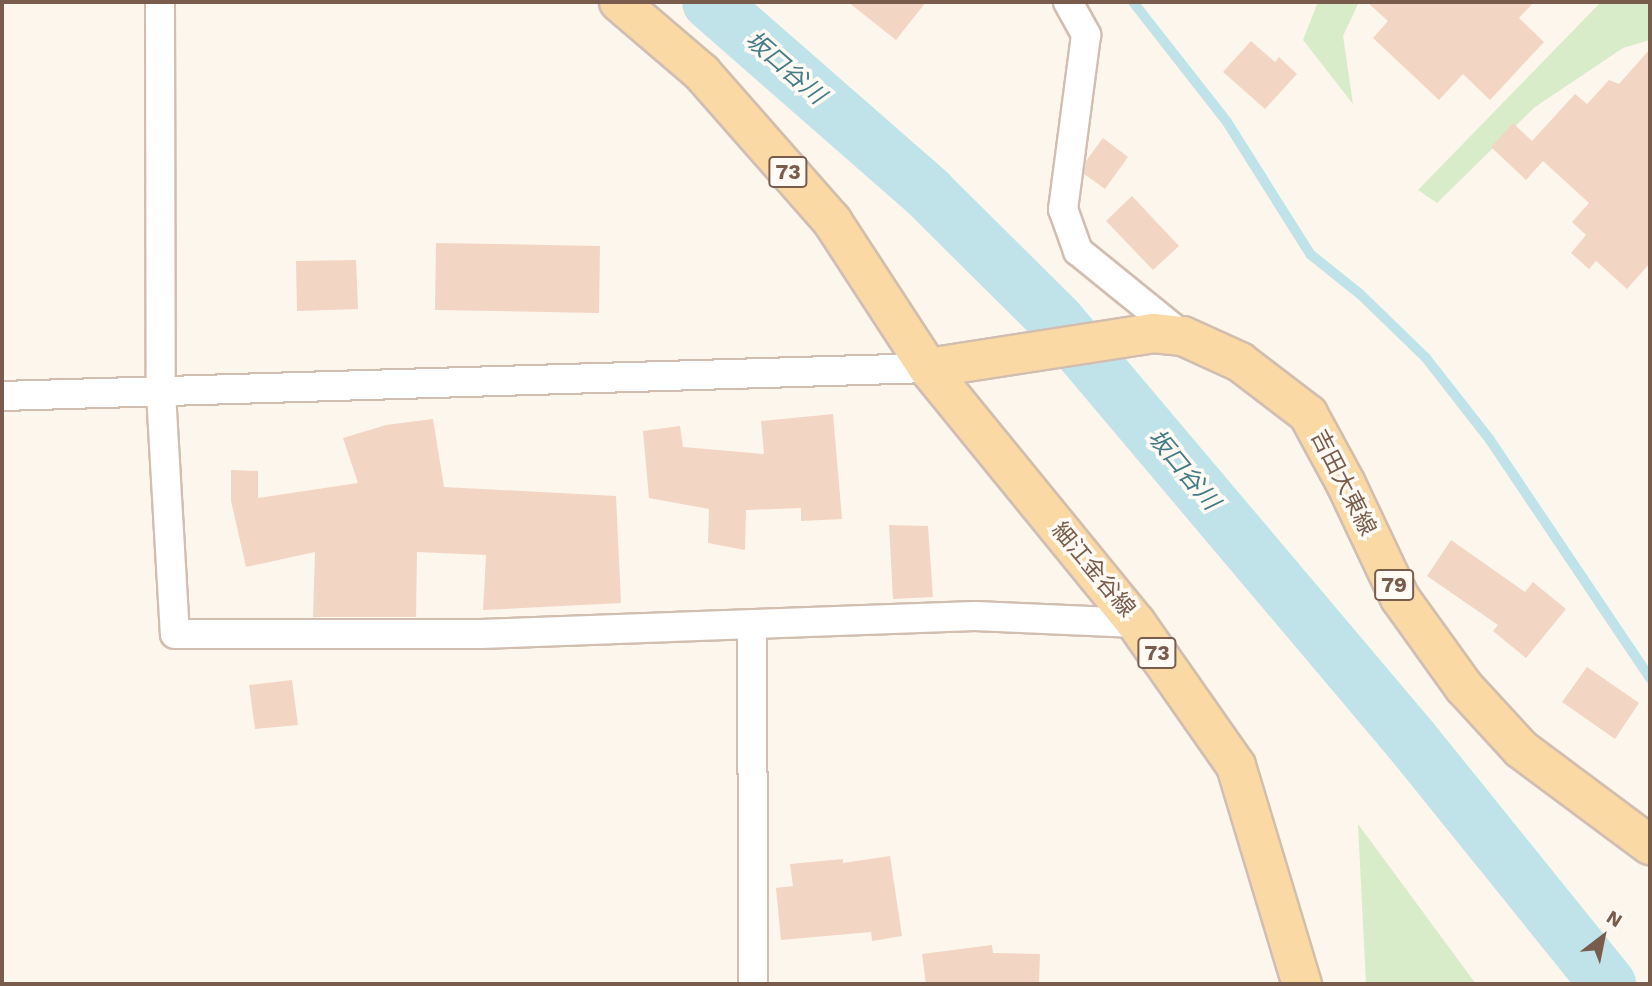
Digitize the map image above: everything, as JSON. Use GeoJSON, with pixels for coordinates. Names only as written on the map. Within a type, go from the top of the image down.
{"type":"FeatureCollection","features":[{"type":"Feature","properties":{"kind":"main road","name":"73"},"geometry":{"type":"LineString","coordinates":[[618,2],[702,73],[832,221],[928,368]]}},
{"type":"Feature","properties":{"kind":"main road"},"geometry":{"type":"LineString","coordinates":[[928,368],[1168,335]]}},
{"type":"Feature","properties":{"kind":"main road","name":"吉田大東線"},"geometry":{"type":"LineString","coordinates":[[1168,335],[1240,362],[1308,414],[1346,484],[1400,598],[1464,687],[1521,749],[1650,845]]}},
{"type":"Feature","properties":{"kind":"main road","name":"細江金谷線"},"geometry":{"type":"LineString","coordinates":[[928,368],[1136,623],[1236,766],[1302,984]]}},
{"type":"Feature","properties":{"kind":"street"},"geometry":{"type":"LineString","coordinates":[[160,2],[161,393],[175,634],[481,634],[975,616],[1136,623]]}},
{"type":"Feature","properties":{"kind":"street"},"geometry":{"type":"LineString","coordinates":[[1068,2],[1086,35],[1063,209],[1078,251],[1168,335]]}},
{"type":"Feature","properties":{"kind":"street"},"geometry":{"type":"LineString","coordinates":[[2,396],[928,368]]}},
{"type":"Feature","properties":{"kind":"street"},"geometry":{"type":"LineString","coordinates":[[752,625],[753,984]]}},
{"type":"Feature","properties":{"kind":"green space"},"geometry":{"type":"Polygon","coordinates":[[[1318,2],[1359,2],[1343,36],[1353,104],[1303,40],[1318,2]]]}},
{"type":"Feature","properties":{"kind":"green space"},"geometry":{"type":"Polygon","coordinates":[[[1601,2],[1650,2],[1650,40],[1623,48],[1535,107],[1437,203],[1418,190],[1601,2]]]}},
{"type":"Feature","properties":{"kind":"green space"},"geometry":{"type":"Polygon","coordinates":[[[1358,824],[1476,984],[1366,984],[1358,824]]]}},
{"type":"Feature","properties":{"kind":"building"},"geometry":{"type":"Polygon","coordinates":[[[848,2],[926,2],[896,40],[848,2]]]}},
{"type":"Feature","properties":{"kind":"building"},"geometry":{"type":"Polygon","coordinates":[[[1367,2],[1534,2],[1519,18],[1544,42],[1490,100],[1463,74],[1439,100],[1373,38],[1388,21],[1367,2]]]}},
{"type":"Feature","properties":{"kind":"building"},"geometry":{"type":"Polygon","coordinates":[[[1251,41],[1275,62],[1279,57],[1297,74],[1265,109],[1223,72],[1251,41]]]}},
{"type":"Feature","properties":{"kind":"building"},"geometry":{"type":"Polygon","coordinates":[[[1650,49],[1650,263],[1627,289],[1596,261],[1589,269],[1571,253],[1586,235],[1572,222],[1589,203],[1543,161],[1526,180],[1491,147],[1513,123],[1532,141],[1575,94],[1587,104],[1609,80],[1619,84],[1650,49]]]}},
{"type":"Feature","properties":{"kind":"building"},"geometry":{"type":"Polygon","coordinates":[[[1103,138],[1128,157],[1105,189],[1084,174],[1086,161],[1103,138]]]}},
{"type":"Feature","properties":{"kind":"building"},"geometry":{"type":"Polygon","coordinates":[[[1132,196],[1179,246],[1153,270],[1106,221],[1132,196]]]}},
{"type":"Feature","properties":{"kind":"building"},"geometry":{"type":"Polygon","coordinates":[[[436,243],[600,246],[599,313],[435,310],[436,243]]]}},
{"type":"Feature","properties":{"kind":"building"},"geometry":{"type":"Polygon","coordinates":[[[356,260],[358,309],[297,311],[296,261],[356,260]]]}},
{"type":"Feature","properties":{"kind":"building"},"geometry":{"type":"Polygon","coordinates":[[[833,414],[842,519],[801,521],[801,508],[746,510],[745,550],[708,543],[709,509],[649,498],[643,431],[680,426],[683,447],[764,454],[761,421],[833,414]]]}},
{"type":"Feature","properties":{"kind":"building"},"geometry":{"type":"Polygon","coordinates":[[[433,419],[444,487],[616,496],[621,603],[483,610],[486,555],[417,552],[416,617],[313,617],[315,552],[246,567],[231,501],[231,470],[258,471],[258,498],[358,483],[343,438],[386,425],[433,419]]]}},
{"type":"Feature","properties":{"kind":"building"},"geometry":{"type":"Polygon","coordinates":[[[889,525],[928,526],[933,597],[893,599],[889,525]]]}},
{"type":"Feature","properties":{"kind":"building"},"geometry":{"type":"Polygon","coordinates":[[[1451,540],[1525,592],[1533,582],[1566,609],[1526,658],[1493,631],[1498,625],[1427,576],[1451,540]]]}},
{"type":"Feature","properties":{"kind":"building"},"geometry":{"type":"Polygon","coordinates":[[[1587,667],[1639,703],[1615,739],[1562,702],[1587,667]]]}},
{"type":"Feature","properties":{"kind":"building"},"geometry":{"type":"Polygon","coordinates":[[[292,680],[298,725],[255,729],[249,685],[292,680]]]}},
{"type":"Feature","properties":{"kind":"building"},"geometry":{"type":"Polygon","coordinates":[[[890,856],[902,936],[872,941],[871,932],[781,940],[776,888],[793,886],[790,864],[843,859],[843,863],[890,856]]]}},
{"type":"Feature","properties":{"kind":"building"},"geometry":{"type":"Polygon","coordinates":[[[992,945],[993,953],[1040,954],[1039,984],[926,984],[922,954],[992,945]]]}},
{"type":"Feature","properties":{"kind":"waterway","name":"坂口谷川"},"geometry":{"type":"LineString","coordinates":[[710,2],[929,194],[1057,321],[1411,740],[1608,984]]}},
{"type":"Feature","properties":{"kind":"waterway"},"geometry":{"type":"LineString","coordinates":[[1133,2],[1227,122],[1310,254],[1360,294],[1426,358],[1490,440],[1650,678]]}}]}
